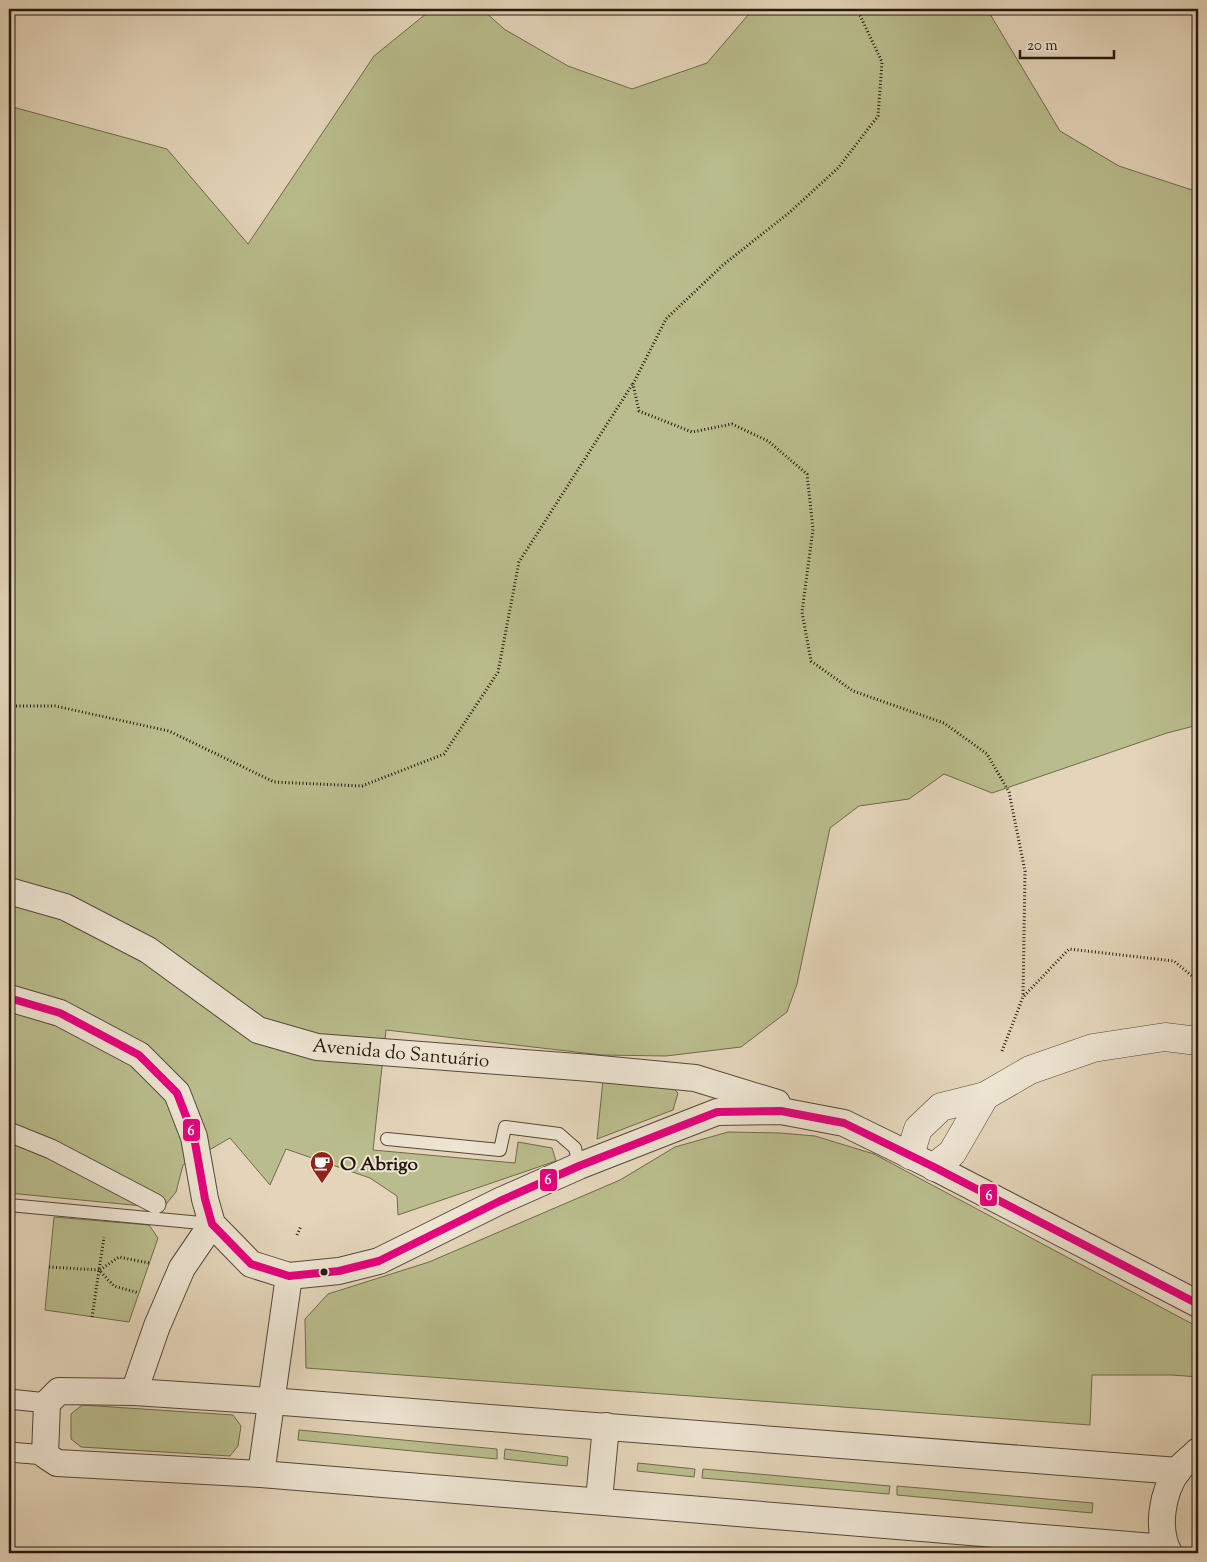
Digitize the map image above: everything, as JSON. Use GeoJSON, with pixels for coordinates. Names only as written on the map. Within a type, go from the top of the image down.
{"type":"FeatureCollection","features":[{"type":"Feature","properties":{"kind":"street","name":"Avenida do Santuário"},"geometry":{"type":"LineString","coordinates":[[9,891],[65,907],[148,950],[258,1030],[317,1047],[695,1078],[844,1123],[922,1161],[1198,1304]]}},
{"type":"Feature","properties":{"kind":"street","name":"Avenida do Santuário"},"geometry":{"type":"LineString","coordinates":[[9,998],[60,1013],[139,1055],[177,1093],[194,1137],[205,1200],[212,1224],[250,1264],[288,1276],[339,1271],[379,1261],[500,1201],[579,1166],[717,1112],[781,1111],[828,1119]]}},
{"type":"Feature","properties":{"kind":"street"},"geometry":{"type":"LineString","coordinates":[[985,1096],[952,1154],[922,1161],[918,1129],[941,1107],[985,1096],[1030,1070],[1093,1048],[1165,1037],[1198,1041]]}},
{"type":"Feature","properties":{"kind":"street"},"geometry":{"type":"LineString","coordinates":[[9,1132],[51,1149],[156,1204]]}},
{"type":"Feature","properties":{"kind":"street"},"geometry":{"type":"LineString","coordinates":[[134,1392],[157,1326],[182,1268],[212,1224]]}},
{"type":"Feature","properties":{"kind":"street"},"geometry":{"type":"LineString","coordinates":[[261,1474],[288,1276]]}},
{"type":"Feature","properties":{"kind":"street"},"geometry":{"type":"LineString","coordinates":[[45,1455],[47,1403],[59,1391],[134,1392],[606,1426],[1178,1471]]}},
{"type":"Feature","properties":{"kind":"street"},"geometry":{"type":"LineString","coordinates":[[9,1399],[47,1403]]}},
{"type":"Feature","properties":{"kind":"street"},"geometry":{"type":"LineString","coordinates":[[599,1500],[606,1426]]}},
{"type":"Feature","properties":{"kind":"street"},"geometry":{"type":"LineString","coordinates":[[9,1452],[45,1455],[57,1463],[261,1474],[599,1500],[1167,1550],[1162,1521],[1166,1495],[1178,1471],[1198,1451]]}},
{"type":"Feature","properties":{"kind":"lane"},"geometry":{"type":"LineString","coordinates":[[387,1139],[500,1150],[505,1127],[559,1134],[575,1148],[579,1166]]}},
{"type":"Feature","properties":{"kind":"lane"},"geometry":{"type":"LineString","coordinates":[[9,1204],[212,1224]]}},
{"type":"Feature","properties":{"kind":"path"},"geometry":{"type":"LineString","coordinates":[[9,706],[56,706],[169,731],[274,782],[362,786],[444,754],[498,672],[519,562],[632,384],[666,319],[723,265],[790,212],[838,168],[878,116],[882,62],[857,9]]}},
{"type":"Feature","properties":{"kind":"path"},"geometry":{"type":"LineString","coordinates":[[632,384],[639,411],[692,432],[732,424],[768,441],[806,474],[813,529],[802,612],[811,661],[853,691],[944,723],[988,754],[1009,792],[1025,871],[1023,997],[985,1096]]}},
{"type":"Feature","properties":{"kind":"path"},"geometry":{"type":"LineString","coordinates":[[1023,997],[1069,948],[1174,961],[1198,981]]}},
{"type":"Feature","properties":{"kind":"path"},"geometry":{"type":"LineString","coordinates":[[297,1235],[301,1226]]}},
{"type":"Feature","properties":{"kind":"path"},"geometry":{"type":"LineString","coordinates":[[92,1317],[105,1231]]}},
{"type":"Feature","properties":{"kind":"path"},"geometry":{"type":"LineString","coordinates":[[49,1267],[99,1270],[119,1257],[149,1263]]}},
{"type":"Feature","properties":{"kind":"path"},"geometry":{"type":"LineString","coordinates":[[99,1270],[114,1286],[139,1293]]}},
{"type":"Feature","properties":{"kind":"green space"},"geometry":{"type":"Polygon","coordinates":[[[432,9],[482,9],[504,29],[568,66],[632,89],[707,63],[748,15],[748,9],[987,9],[1060,131],[1119,166],[1198,192],[1198,725],[1167,733],[992,793],[944,774],[909,799],[859,806],[830,828],[797,984],[787,1012],[741,1047],[666,1056],[602,1055],[386,1030],[373,1150],[515,1163],[518,1142],[552,1148],[556,1161],[398,1215],[397,1196],[370,1178],[286,1149],[270,1185],[230,1138],[183,1165],[176,1192],[163,1208],[9,1193],[9,106],[167,149],[248,244],[374,56],[432,9]]]}},
{"type":"Feature","properties":{"kind":"green space"},"geometry":{"type":"Polygon","coordinates":[[[603,1080],[668,1083],[678,1093],[673,1110],[597,1139],[603,1080]]]}},
{"type":"Feature","properties":{"kind":"green space"},"geometry":{"type":"Polygon","coordinates":[[[728,1132],[815,1136],[874,1154],[1198,1327],[1198,1377],[1172,1375],[1092,1375],[1090,1425],[306,1368],[305,1319],[328,1294],[429,1262],[620,1180],[675,1147],[728,1132]]]}},
{"type":"Feature","properties":{"kind":"green space"},"geometry":{"type":"Polygon","coordinates":[[[54,1217],[149,1225],[158,1238],[129,1322],[45,1310],[54,1217]]]}},
{"type":"Feature","properties":{"kind":"green space"},"geometry":{"type":"Polygon","coordinates":[[[82,1405],[233,1415],[241,1426],[238,1446],[230,1456],[81,1447],[71,1439],[71,1414],[82,1405]]]}},
{"type":"Feature","properties":{"kind":"green space"},"geometry":{"type":"Polygon","coordinates":[[[299,1430],[497,1449],[497,1459],[298,1440],[299,1430]]]}},
{"type":"Feature","properties":{"kind":"green space"},"geometry":{"type":"Polygon","coordinates":[[[505,1449],[568,1457],[567,1466],[504,1459],[505,1449]]]}},
{"type":"Feature","properties":{"kind":"green space"},"geometry":{"type":"Polygon","coordinates":[[[638,1463],[695,1469],[694,1477],[637,1471],[638,1463]]]}},
{"type":"Feature","properties":{"kind":"green space"},"geometry":{"type":"Polygon","coordinates":[[[703,1469],[890,1486],[889,1494],[702,1478],[703,1469]]]}},
{"type":"Feature","properties":{"kind":"green space"},"geometry":{"type":"Polygon","coordinates":[[[897,1486],[1093,1503],[1092,1513],[897,1495],[897,1486]]]}},
{"type":"Feature","properties":{"kind":"transit line","name":"6"},"geometry":{"type":"LineString","coordinates":[[9,998],[60,1013],[139,1055],[177,1093],[194,1137],[205,1199],[212,1224],[251,1264],[289,1276],[339,1271],[379,1261],[500,1201],[579,1166],[717,1112],[781,1111],[844,1123],[934,1167],[1198,1304]]}},
{"type":"Feature","properties":{"kind":"place","name":"O Abrigo"},"geometry":{"type":"Point","coordinates":[322,1184]}}]}
